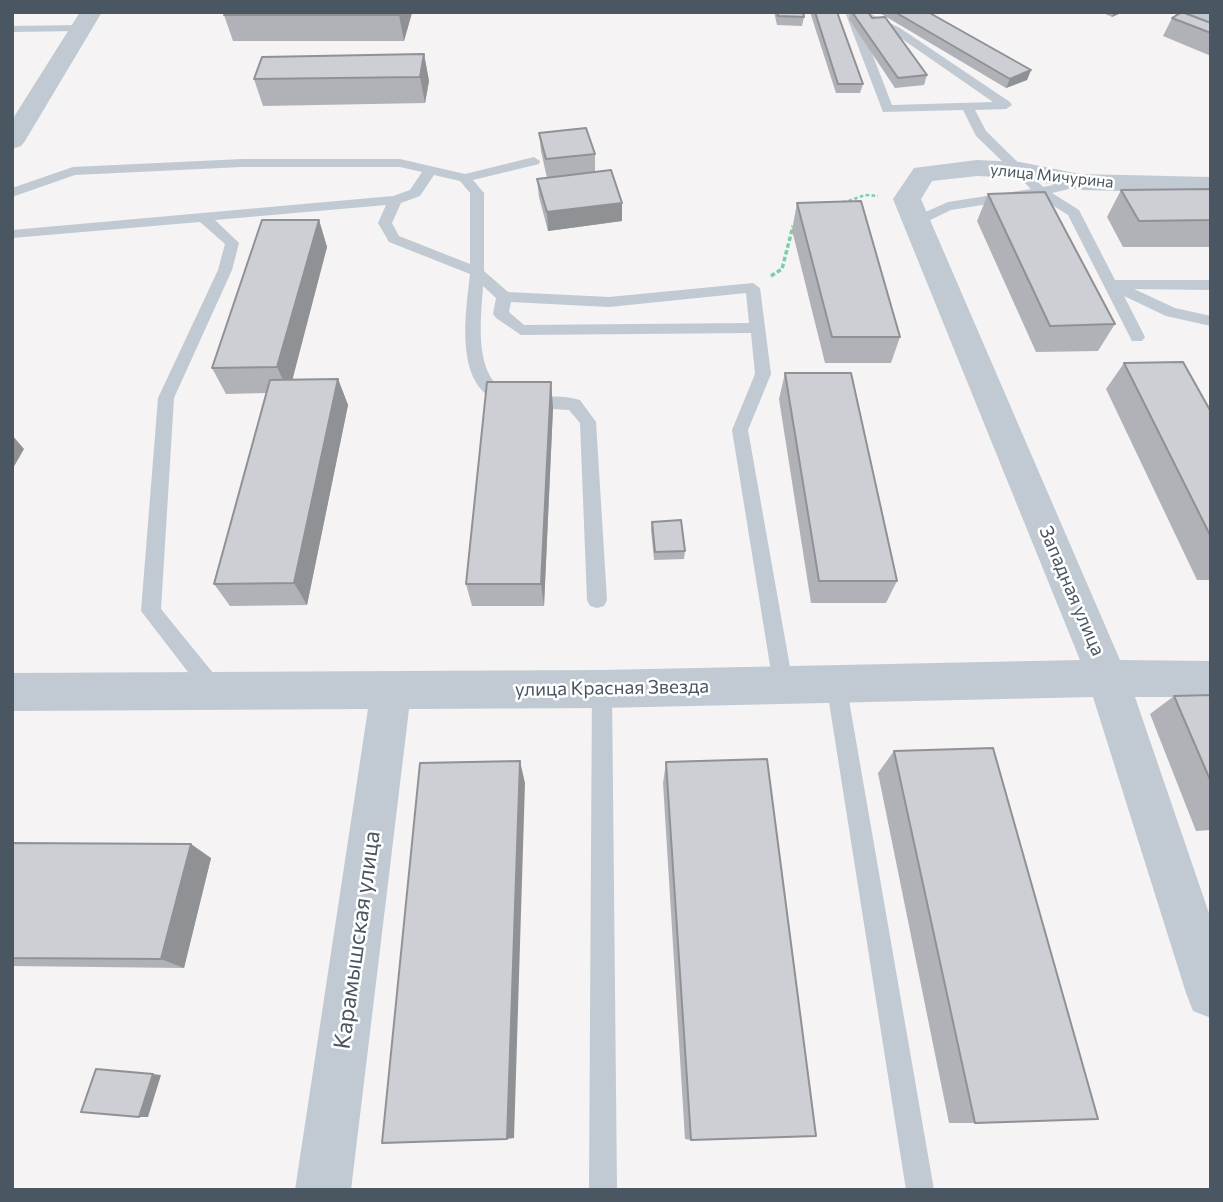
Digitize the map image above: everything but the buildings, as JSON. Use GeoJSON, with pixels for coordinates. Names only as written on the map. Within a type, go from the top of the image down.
{"type":"FeatureCollection","features":[{"type":"Feature","properties":{"kind":"street"},"geometry":{"type":"LineString","coordinates":[[1185,12],[1211,22]]}},
{"type":"Feature","properties":{"kind":"street"},"geometry":{"type":"LineString","coordinates":[[12,141],[86,20]]}},
{"type":"Feature","properties":{"kind":"street","name":"улица Мичурина"},"geometry":{"type":"LineString","coordinates":[[912,210],[923,174],[977,168],[1020,170],[1080,182],[1211,185]]}},
{"type":"Feature","properties":{"kind":"street","name":"Западная улица"},"geometry":{"type":"LineString","coordinates":[[912,210],[1108,678],[1211,993]]}},
{"type":"Feature","properties":{"kind":"street","name":"улица Красная Звезда"},"geometry":{"type":"LineString","coordinates":[[12,692],[602,689],[1108,678],[1211,679]]}},
{"type":"Feature","properties":{"kind":"street","name":"Карамышская улица"},"geometry":{"type":"LineString","coordinates":[[323,1190],[391,691]]}},
{"type":"Feature","properties":{"kind":"lane"},"geometry":{"type":"LineString","coordinates":[[851,15],[871,17],[896,30],[1006,105],[887,109],[851,15]]}},
{"type":"Feature","properties":{"kind":"lane"},"geometry":{"type":"LineString","coordinates":[[12,29],[86,20]]}},
{"type":"Feature","properties":{"kind":"lane"},"geometry":{"type":"LineString","coordinates":[[968,107],[980,133],[1040,191],[1074,213],[1137,337]]}},
{"type":"Feature","properties":{"kind":"lane"},"geometry":{"type":"LineString","coordinates":[[12,193],[74,171],[242,163],[400,163],[465,178],[534,161]]}},
{"type":"Feature","properties":{"kind":"lane"},"geometry":{"type":"LineString","coordinates":[[12,234],[395,200],[415,192],[430,170]]}},
{"type":"Feature","properties":{"kind":"lane"},"geometry":{"type":"LineString","coordinates":[[465,178],[477,193],[477,272],[473,328],[480,378],[501,397],[574,404],[588,422],[597,600]]}},
{"type":"Feature","properties":{"kind":"lane"},"geometry":{"type":"LineString","coordinates":[[912,210],[1040,191],[1080,182]]}},
{"type":"Feature","properties":{"kind":"lane"},"geometry":{"type":"LineString","coordinates":[[395,200],[385,223],[394,239],[477,272],[504,297],[609,302],[753,288],[763,374],[740,429],[783,684]]}},
{"type":"Feature","properties":{"kind":"lane"},"geometry":{"type":"LineString","coordinates":[[202,216],[232,243],[225,270],[166,398],[151,611],[215,691]]}},
{"type":"Feature","properties":{"kind":"lane"},"geometry":{"type":"LineString","coordinates":[[1110,284],[1211,285]]}},
{"type":"Feature","properties":{"kind":"lane"},"geometry":{"type":"LineString","coordinates":[[1110,284],[1171,312],[1211,321]]}},
{"type":"Feature","properties":{"kind":"lane"},"geometry":{"type":"LineString","coordinates":[[504,297],[501,314],[521,330],[757,328]]}},
{"type":"Feature","properties":{"kind":"lane"},"geometry":{"type":"LineString","coordinates":[[836,683],[920,1190]]}},
{"type":"Feature","properties":{"kind":"lane"},"geometry":{"type":"LineString","coordinates":[[602,689],[603,1190]]}},
{"type":"Feature","properties":{"kind":"path"},"geometry":{"type":"LineString","coordinates":[[842,203],[865,195],[912,210]]}},
{"type":"Feature","properties":{"kind":"path"},"geometry":{"type":"LineString","coordinates":[[753,288],[782,269],[795,219]]}}]}
